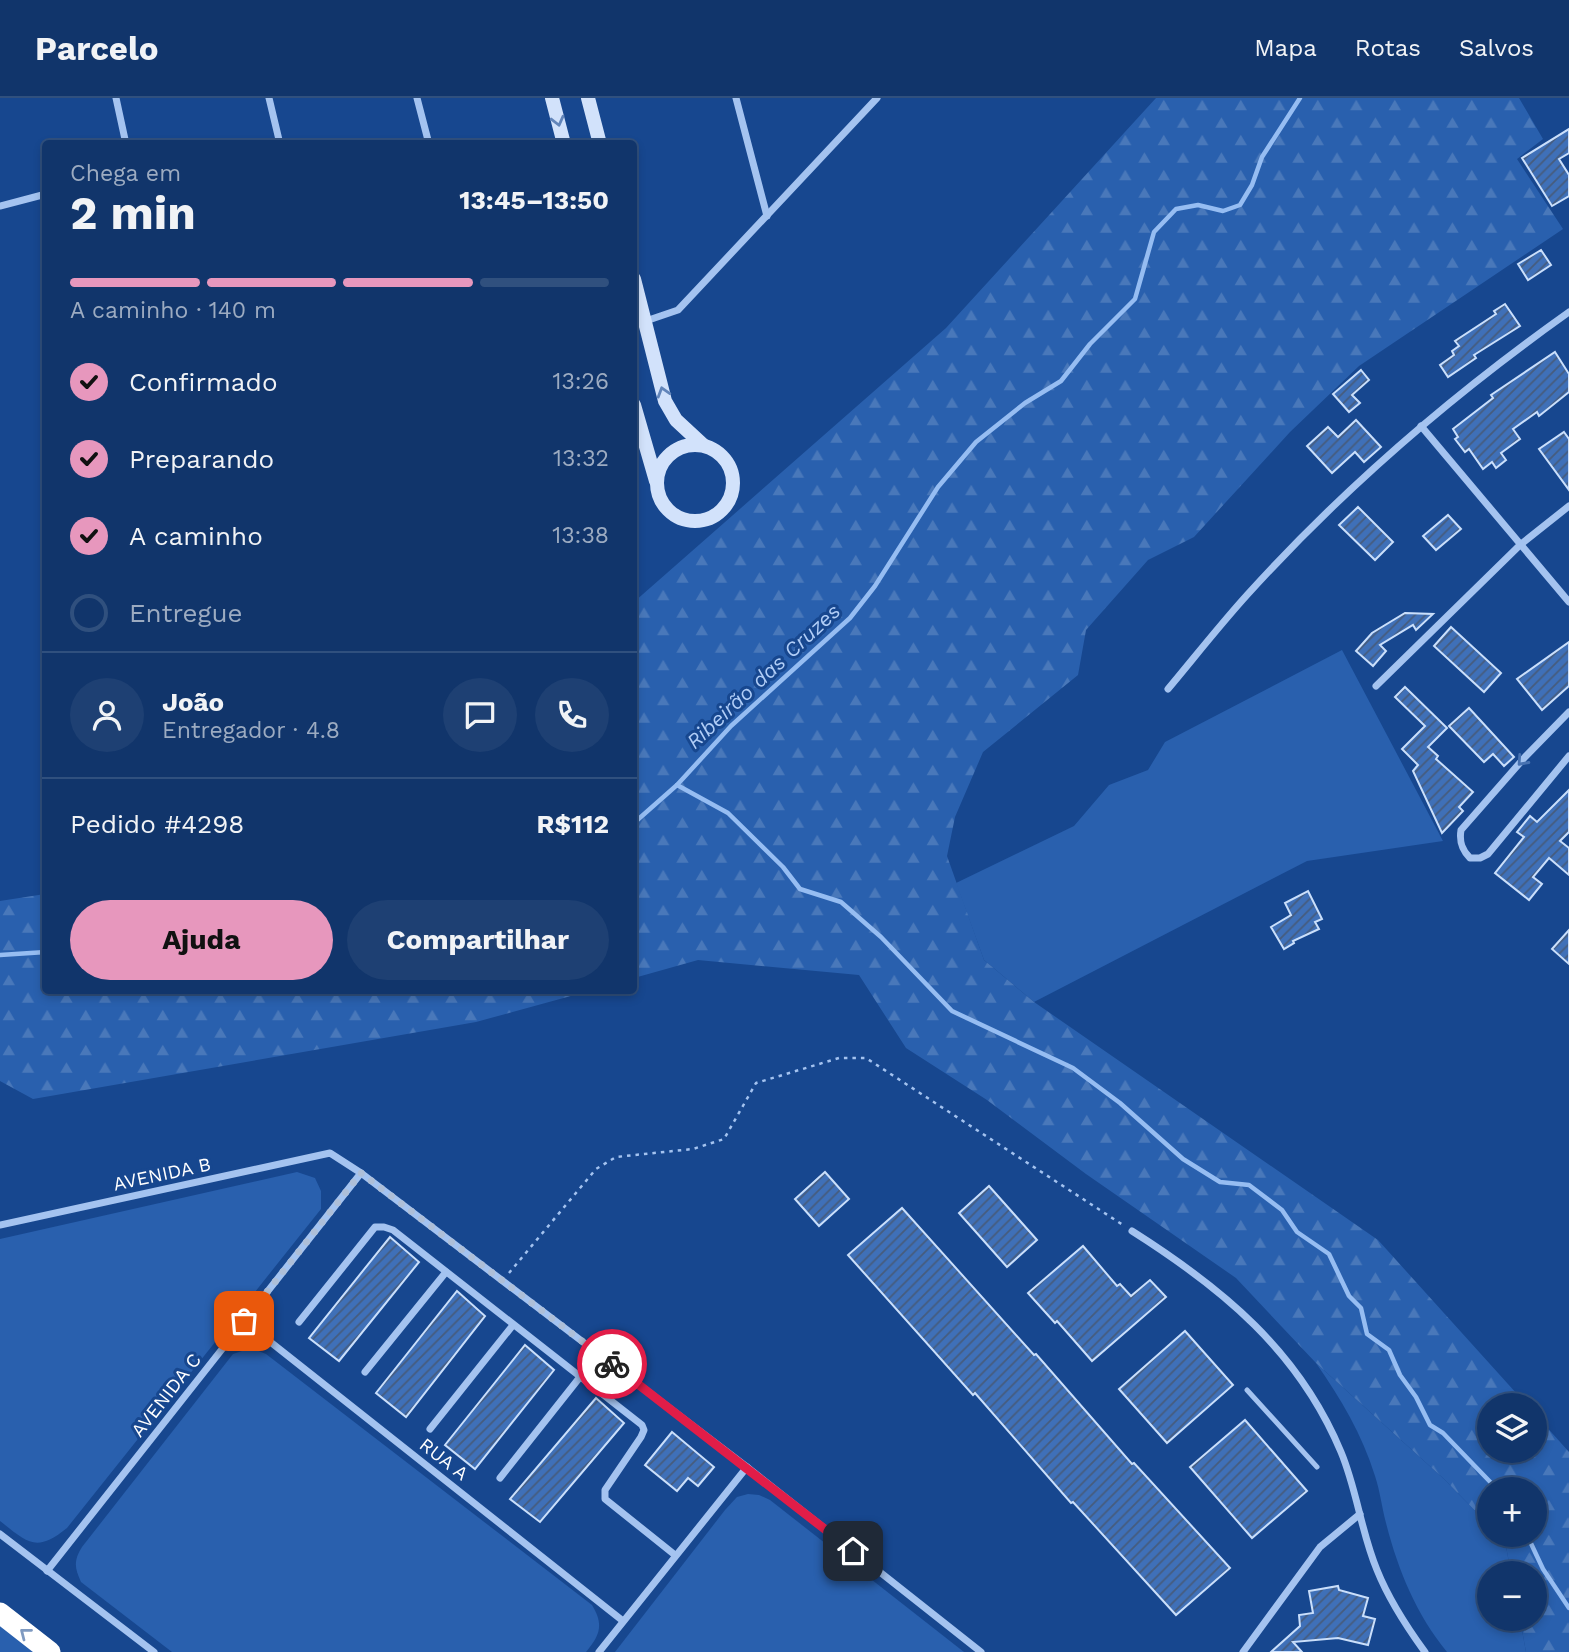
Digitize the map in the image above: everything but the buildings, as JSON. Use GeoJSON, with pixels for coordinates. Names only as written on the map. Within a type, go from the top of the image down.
{"type":"FeatureCollection","features":[{"type":"Feature","properties":{"kind":"highway"},"geometry":{"type":"LineString","coordinates":[[0,1613],[50,1652]]}},
{"type":"Feature","properties":{"kind":"street"},"geometry":{"type":"LineString","coordinates":[[116,98],[125,140]]}},
{"type":"Feature","properties":{"kind":"street"},"geometry":{"type":"LineString","coordinates":[[269,98],[279,140]]}},
{"type":"Feature","properties":{"kind":"street"},"geometry":{"type":"LineString","coordinates":[[417,98],[428,140]]}},
{"type":"Feature","properties":{"kind":"street"},"geometry":{"type":"LineString","coordinates":[[552,98],[563,140]]}},
{"type":"Feature","properties":{"kind":"street"},"geometry":{"type":"LineString","coordinates":[[588,98],[599,140]]}},
{"type":"Feature","properties":{"kind":"street"},"geometry":{"type":"LineString","coordinates":[[737,98],[767,216]]}},
{"type":"Feature","properties":{"kind":"street"},"geometry":{"type":"LineString","coordinates":[[639,323],[678,310],[877,98]]}},
{"type":"Feature","properties":{"kind":"street"},"geometry":{"type":"LineString","coordinates":[[0,206],[42,195]]}},
{"type":"Feature","properties":{"kind":"street"},"geometry":{"type":"LineString","coordinates":[[637,305],[639,323],[670,411],[684,429],[722,456],[733,474],[731,496],[718,513],[706,520],[691,521],[677,517],[666,508],[658,496],[637,415]]}},
{"type":"Feature","properties":{"kind":"street"},"geometry":{"type":"LineString","coordinates":[[1168,689],[1246,596],[1321,517],[1421,426],[1499,361],[1569,312]]}},
{"type":"Feature","properties":{"kind":"street"},"geometry":{"type":"LineString","coordinates":[[1421,426],[1569,602]]}},
{"type":"Feature","properties":{"kind":"street"},"geometry":{"type":"LineString","coordinates":[[656,481],[660,465],[671,452],[686,445],[703,445]]}},
{"type":"Feature","properties":{"kind":"street"},"geometry":{"type":"LineString","coordinates":[[1376,686],[1520,545],[1569,506]]}},
{"type":"Feature","properties":{"kind":"street"},"geometry":{"type":"LineString","coordinates":[[1569,712],[1461,830],[1461,846],[1470,858],[1480,858],[1488,854],[1569,756]]}},
{"type":"Feature","properties":{"kind":"street","name":"AVENIDA B"},"geometry":{"type":"LineString","coordinates":[[0,1225],[330,1153],[361,1173]]}},
{"type":"Feature","properties":{"kind":"street"},"geometry":{"type":"LineString","coordinates":[[361,1173],[747,1467],[981,1652]]}},
{"type":"Feature","properties":{"kind":"street","name":"AVENIDA C"},"geometry":{"type":"LineString","coordinates":[[47,1571],[361,1173]]}},
{"type":"Feature","properties":{"kind":"street"},"geometry":{"type":"LineString","coordinates":[[299,1322],[375,1227],[393,1230],[642,1425],[641,1437],[605,1490],[605,1499],[675,1555]]}},
{"type":"Feature","properties":{"kind":"street"},"geometry":{"type":"LineString","coordinates":[[1132,1231],[1182,1263],[1251,1319],[1304,1383],[1319,1405],[1342,1453],[1376,1568],[1399,1616],[1425,1652]]}},
{"type":"Feature","properties":{"kind":"street"},"geometry":{"type":"LineString","coordinates":[[365,1372],[446,1272]]}},
{"type":"Feature","properties":{"kind":"street","name":"RUA A"},"geometry":{"type":"LineString","coordinates":[[244,1321],[623,1621]]}},
{"type":"Feature","properties":{"kind":"street"},"geometry":{"type":"LineString","coordinates":[[430,1429],[513,1325]]}},
{"type":"Feature","properties":{"kind":"street"},"geometry":{"type":"LineString","coordinates":[[500,1478],[580,1377]]}},
{"type":"Feature","properties":{"kind":"street"},"geometry":{"type":"LineString","coordinates":[[599,1652],[747,1467]]}},
{"type":"Feature","properties":{"kind":"street"},"geometry":{"type":"LineString","coordinates":[[1242,1652],[1320,1547],[1360,1514]]}},
{"type":"Feature","properties":{"kind":"street"},"geometry":{"type":"LineString","coordinates":[[0,1534],[154,1652]]}},
{"type":"Feature","properties":{"kind":"lane"},"geometry":{"type":"LineString","coordinates":[[1247,1390],[1317,1467]]}},
{"type":"Feature","properties":{"kind":"path"},"geometry":{"type":"LineString","coordinates":[[502,1280],[596,1168],[616,1157],[693,1149],[724,1139],[756,1083],[839,1058],[866,1058],[1132,1231]]}},
{"type":"Feature","properties":{"kind":"green space"},"geometry":{"type":"Polygon","coordinates":[[[1156,98],[1519,98],[1543,139],[1517,159],[1563,229],[1359,366],[1290,432],[1194,537],[1148,560],[1086,630],[1078,675],[983,752],[955,817],[947,856],[984,960],[1034,1002],[1378,1240],[1516,1393],[1477,1393],[1477,1463],[1547,1463],[1547,1427],[1569,1452],[1569,1652],[1526,1652],[1522,1631],[1547,1631],[1547,1561],[1509,1561],[1506,1547],[1547,1547],[1547,1477],[1477,1477],[1477,1513],[1444,1479],[1316,1363],[1236,1278],[1086,1174],[987,1100],[906,1048],[859,975],[698,960],[637,977],[637,599],[946,328],[1156,98]]]}},
{"type":"Feature","properties":{"kind":"green space"},"geometry":{"type":"Polygon","coordinates":[[[1342,650],[1443,841],[1307,861],[1034,1002],[984,960],[956,883],[1074,826],[1109,785],[1148,770],[1165,742],[1342,650]]]}},
{"type":"Feature","properties":{"kind":"green space"},"geometry":{"type":"Polygon","coordinates":[[[42,894],[42,994],[578,994],[476,1022],[33,1099],[0,1081],[0,901],[42,894]]]}},
{"type":"Feature","properties":{"kind":"green space"},"geometry":{"type":"Polygon","coordinates":[[[297,1172],[315,1178],[321,1191],[321,1209],[67,1528],[40,1543],[25,1539],[0,1521],[0,1239],[297,1172]]]}},
{"type":"Feature","properties":{"kind":"green space"},"geometry":{"type":"Polygon","coordinates":[[[245,1350],[266,1354],[592,1605],[598,1618],[599,1630],[586,1652],[172,1652],[81,1582],[76,1564],[82,1547],[233,1354],[245,1350]]]}},
{"type":"Feature","properties":{"kind":"green space"},"geometry":{"type":"Polygon","coordinates":[[[1316,1363],[1444,1479],[1477,1513],[1477,1547],[1506,1547],[1509,1561],[1477,1561],[1477,1631],[1522,1631],[1526,1652],[1447,1652],[1417,1607],[1402,1574],[1370,1461],[1342,1404],[1316,1363]]]}},
{"type":"Feature","properties":{"kind":"green space"},"geometry":{"type":"Polygon","coordinates":[[[748,1494],[770,1500],[964,1652],[615,1652],[725,1510],[737,1497],[748,1494]]]}},
{"type":"Feature","properties":{"kind":"green space"},"geometry":{"type":"Polygon","coordinates":[[[0,1625],[35,1652],[0,1652],[0,1625]]]}},
{"type":"Feature","properties":{"kind":"waterway","name":"Ribeirão das Cruzes"},"geometry":{"type":"LineString","coordinates":[[637,820],[677,785],[731,726],[850,618],[875,586],[938,487],[976,442],[1025,403],[1061,381],[1090,344],[1135,299],[1154,232],[1176,209],[1198,205],[1223,211],[1240,205],[1252,185],[1262,157],[1300,98]]}},
{"type":"Feature","properties":{"kind":"waterway"},"geometry":{"type":"LineString","coordinates":[[677,785],[728,813],[783,867],[800,889],[841,902],[881,937],[952,1011],[1073,1068],[1120,1103],[1183,1159],[1220,1182],[1249,1185],[1282,1210],[1297,1232],[1329,1254],[1349,1296],[1361,1308],[1367,1334],[1389,1350],[1400,1375],[1416,1397],[1430,1425],[1443,1433],[1485,1477]]}},
{"type":"Feature","properties":{"kind":"waterway","name":"Ribeirão das Cruzes"},"geometry":{"type":"LineString","coordinates":[[0,955],[42,952]]}},
{"type":"Feature","properties":{"kind":"waterway"},"geometry":{"type":"LineString","coordinates":[[1533,1547],[1543,1569],[1569,1608]]}},
{"type":"Feature","properties":{"kind":"way so far"},"geometry":{"type":"LineString","coordinates":[[244,1321],[361,1173],[612,1364]]}},
{"type":"Feature","properties":{"kind":"route"},"geometry":{"type":"LineString","coordinates":[[612,1364],[853,1551]]}}]}
